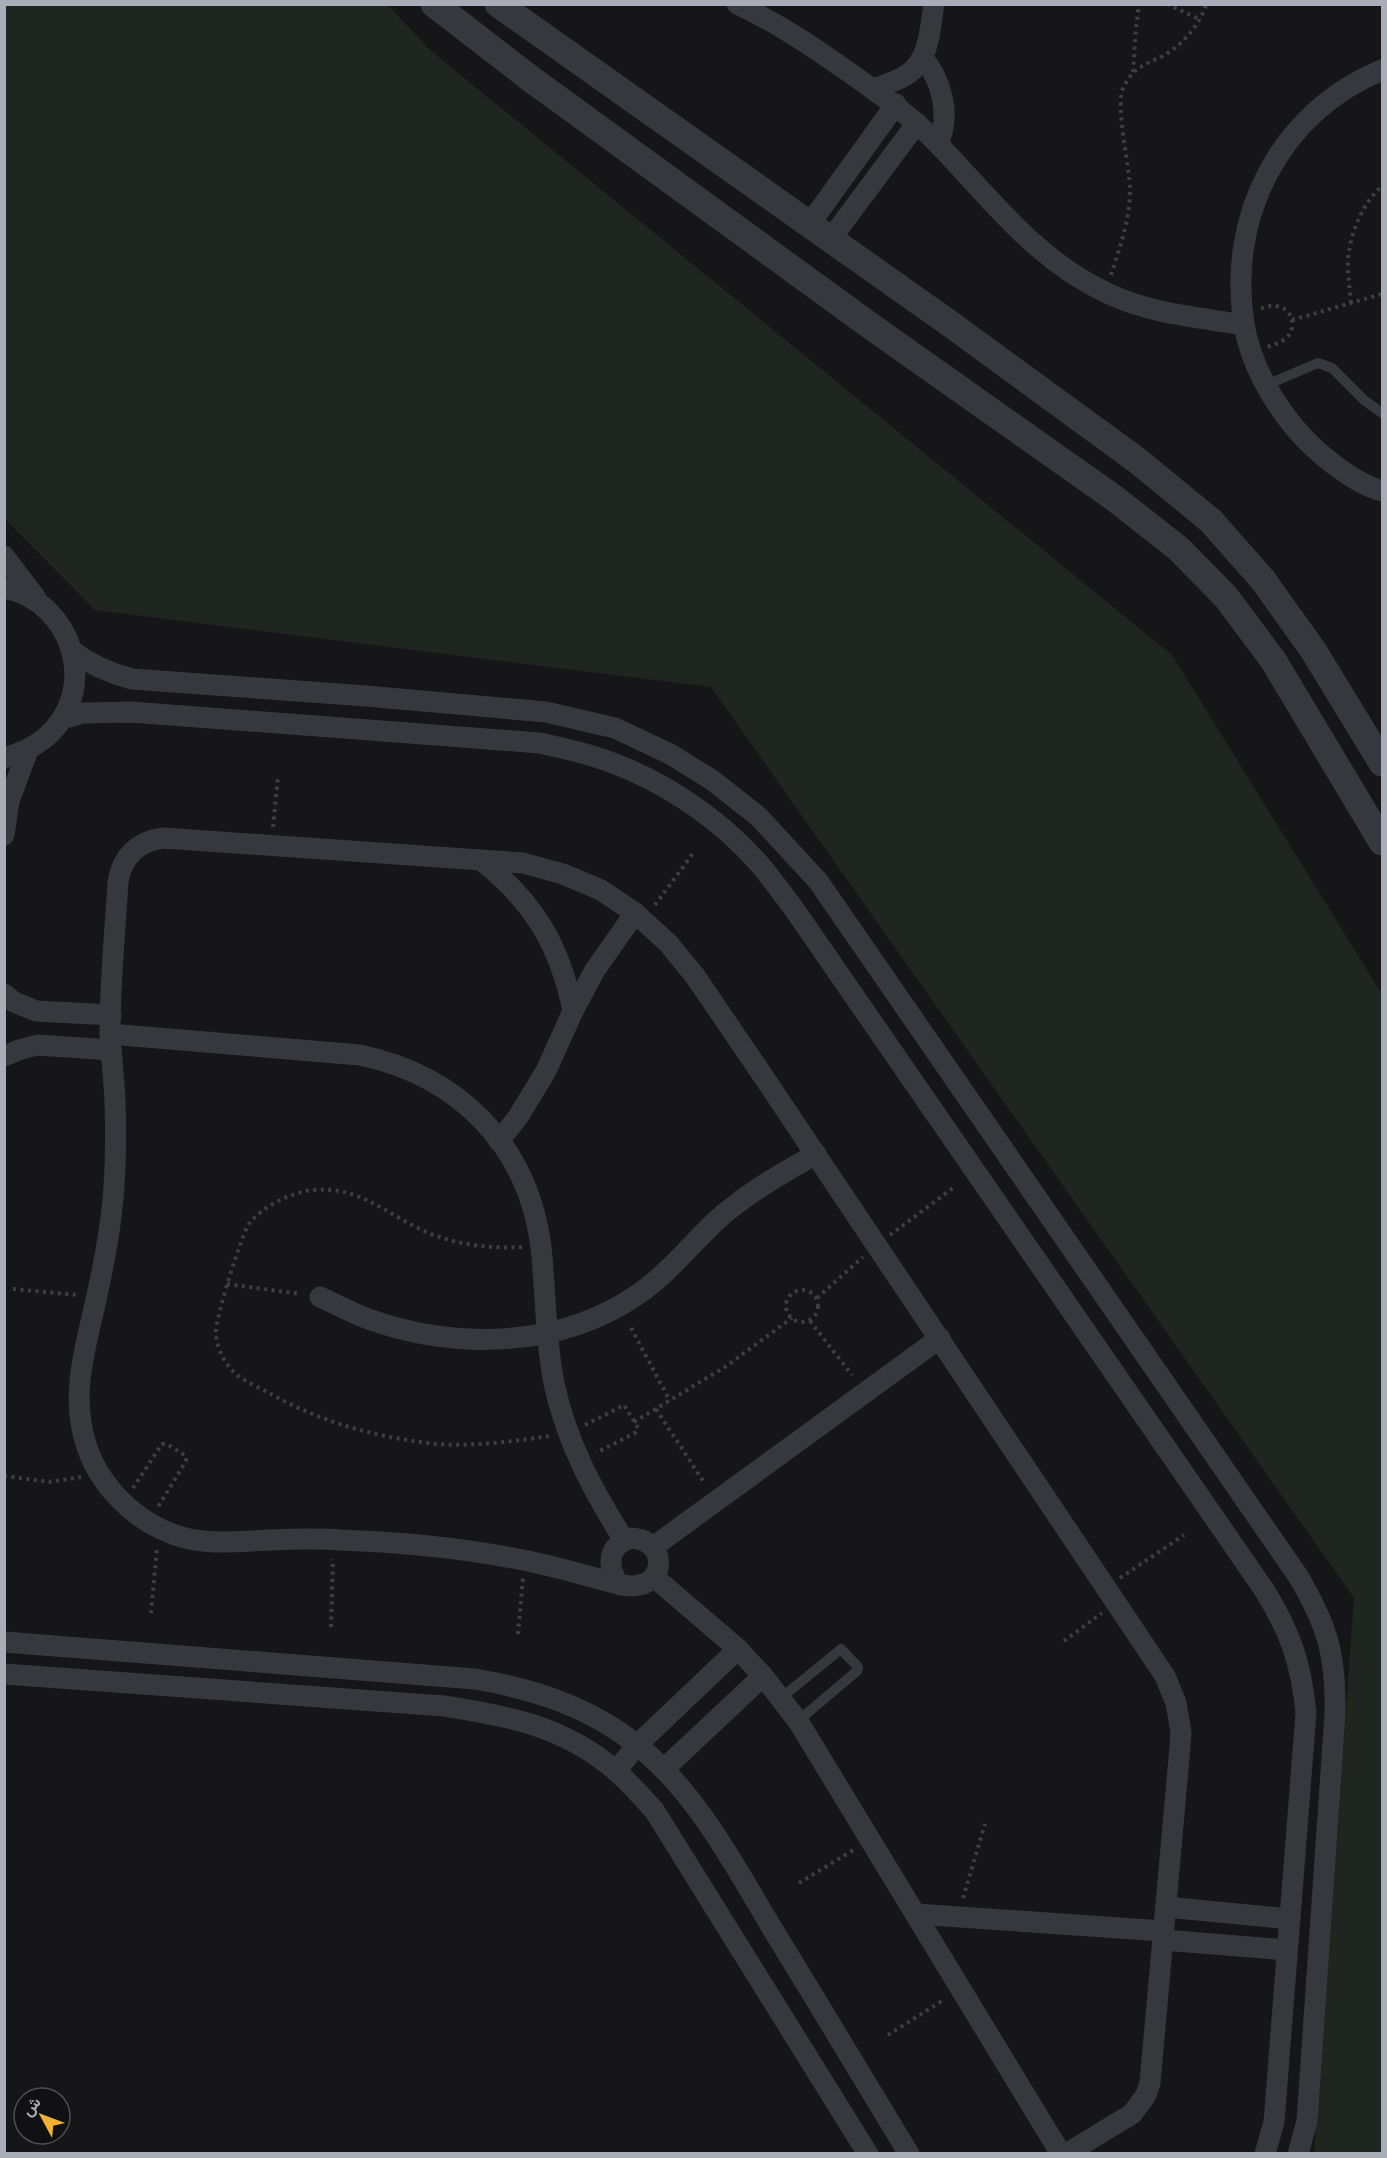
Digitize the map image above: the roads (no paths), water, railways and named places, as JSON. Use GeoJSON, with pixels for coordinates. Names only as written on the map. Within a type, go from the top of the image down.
{"type":"FeatureCollection","features":[{"type":"Feature","properties":{"kind":"street"},"geometry":{"type":"LineString","coordinates":[[434,4],[872,327],[1114,498],[1179,549],[1226,597],[1273,660],[1383,842]]}},
{"type":"Feature","properties":{"kind":"street"},"geometry":{"type":"LineString","coordinates":[[498,4],[949,323],[1138,461],[1210,521],[1263,580],[1313,650],[1383,764]]}},
{"type":"Feature","properties":{"kind":"street"},"geometry":{"type":"LineString","coordinates":[[737,4],[791,31],[896,104],[938,143],[997,210],[1028,241],[1065,269],[1106,293],[1147,309],[1244,318]]}},
{"type":"Feature","properties":{"kind":"street"},"geometry":{"type":"LineString","coordinates":[[873,89],[907,76],[916,68],[926,48],[934,4]]}},
{"type":"Feature","properties":{"kind":"street"},"geometry":{"type":"LineString","coordinates":[[923,58],[935,76],[941,97],[943,126],[938,143]]}},
{"type":"Feature","properties":{"kind":"street"},"geometry":{"type":"LineString","coordinates":[[1381,487],[1339,469],[1305,441],[1277,406],[1252,353],[1244,318],[1240,268],[1250,212],[1274,159],[1311,115],[1357,81],[1383,70]]}},
{"type":"Feature","properties":{"kind":"street"},"geometry":{"type":"LineString","coordinates":[[820,233],[896,104]]}},
{"type":"Feature","properties":{"kind":"street"},"geometry":{"type":"LineString","coordinates":[[820,233],[917,123]]}},
{"type":"Feature","properties":{"kind":"street"},"geometry":{"type":"LineString","coordinates":[[4,556],[38,601],[53,614],[65,632],[72,651],[75,674],[71,698],[62,719],[47,737],[28,750],[4,758]]}},
{"type":"Feature","properties":{"kind":"street"},"geometry":{"type":"LineString","coordinates":[[4,588],[19,591],[38,601]]}},
{"type":"Feature","properties":{"kind":"street"},"geometry":{"type":"LineString","coordinates":[[72,651],[90,664],[110,674],[132,679],[546,712],[615,728],[670,754],[712,780],[759,817],[818,881],[1317,1607],[1329,1642],[1336,1677],[1335,1714],[1307,2121],[1298,2154]]}},
{"type":"Feature","properties":{"kind":"street"},"geometry":{"type":"LineString","coordinates":[[62,719],[83,713],[123,711],[540,743],[590,755],[638,774],[683,799],[724,830],[761,866],[792,906],[1251,1572],[1282,1619],[1295,1649],[1303,1681],[1306,1713],[1274,2122],[1265,2154]]}},
{"type":"Feature","properties":{"kind":"street"},"geometry":{"type":"LineString","coordinates":[[4,835],[12,793],[28,750]]}},
{"type":"Feature","properties":{"kind":"street"},"geometry":{"type":"LineString","coordinates":[[618,1584],[610,1568],[609,1560],[616,1546],[624,1540],[639,1539],[652,1547],[658,1562],[654,1577],[641,1586],[633,1587],[618,1584],[524,1560],[418,1544],[333,1539],[216,1544],[184,1538],[153,1526],[123,1503],[98,1471],[84,1439],[78,1404],[80,1370],[97,1297],[112,1209],[116,1149],[111,1033],[118,882],[120,872],[129,855],[145,842],[164,838],[523,864],[563,873],[601,890],[639,917],[668,943],[695,976],[1112,1595],[1165,1676],[1176,1703],[1180,1747],[1152,2070],[1146,2095],[1132,2114],[1064,2154],[798,1721],[763,1676],[738,1649],[654,1577]]}},
{"type":"Feature","properties":{"kind":"street"},"geometry":{"type":"LineString","coordinates":[[482,861],[520,895],[549,938],[565,978],[573,1011]]}},
{"type":"Feature","properties":{"kind":"street"},"geometry":{"type":"LineString","coordinates":[[500,1141],[518,1117],[546,1071],[573,1011],[608,951],[639,917]]}},
{"type":"Feature","properties":{"kind":"street"},"geometry":{"type":"LineString","coordinates":[[4,994],[14,1002],[36,1011],[111,1033],[360,1055],[384,1060],[417,1073],[448,1091],[484,1122],[500,1141],[518,1171],[534,1214],[540,1246],[546,1335],[555,1385],[568,1433],[579,1462],[624,1540]]}},
{"type":"Feature","properties":{"kind":"street"},"geometry":{"type":"LineString","coordinates":[[4,1056],[37,1045],[111,1033]]}},
{"type":"Feature","properties":{"kind":"street"},"geometry":{"type":"LineString","coordinates":[[320,1297],[373,1321],[429,1336],[488,1340],[546,1335],[615,1309],[637,1295],[671,1267],[702,1234],[742,1199],[766,1182],[816,1154]]}},
{"type":"Feature","properties":{"kind":"street"},"geometry":{"type":"LineString","coordinates":[[652,1547],[940,1338]]}},
{"type":"Feature","properties":{"kind":"street"},"geometry":{"type":"LineString","coordinates":[[4,1642],[475,1679],[510,1685],[557,1699],[601,1720],[637,1745],[664,1769],[706,1819],[909,2154]]}},
{"type":"Feature","properties":{"kind":"street"},"geometry":{"type":"LineString","coordinates":[[616,1771],[637,1745],[738,1649]]}},
{"type":"Feature","properties":{"kind":"street"},"geometry":{"type":"LineString","coordinates":[[4,1674],[444,1706],[503,1715],[546,1728],[587,1749],[616,1771],[654,1809],[868,2154]]}},
{"type":"Feature","properties":{"kind":"street"},"geometry":{"type":"LineString","coordinates":[[664,1769],[763,1676]]}},
{"type":"Feature","properties":{"kind":"street"},"geometry":{"type":"LineString","coordinates":[[1166,1907],[1290,1919]]}},
{"type":"Feature","properties":{"kind":"street"},"geometry":{"type":"LineString","coordinates":[[916,1914],[1163,1936],[1287,1950]]}},
{"type":"Feature","properties":{"kind":"lane"},"geometry":{"type":"LineString","coordinates":[[1266,385],[1318,363],[1332,368],[1364,400],[1383,413]]}},
{"type":"Feature","properties":{"kind":"lane"},"geometry":{"type":"LineString","coordinates":[[781,1698],[841,1649],[858,1668],[798,1721]]}}]}
